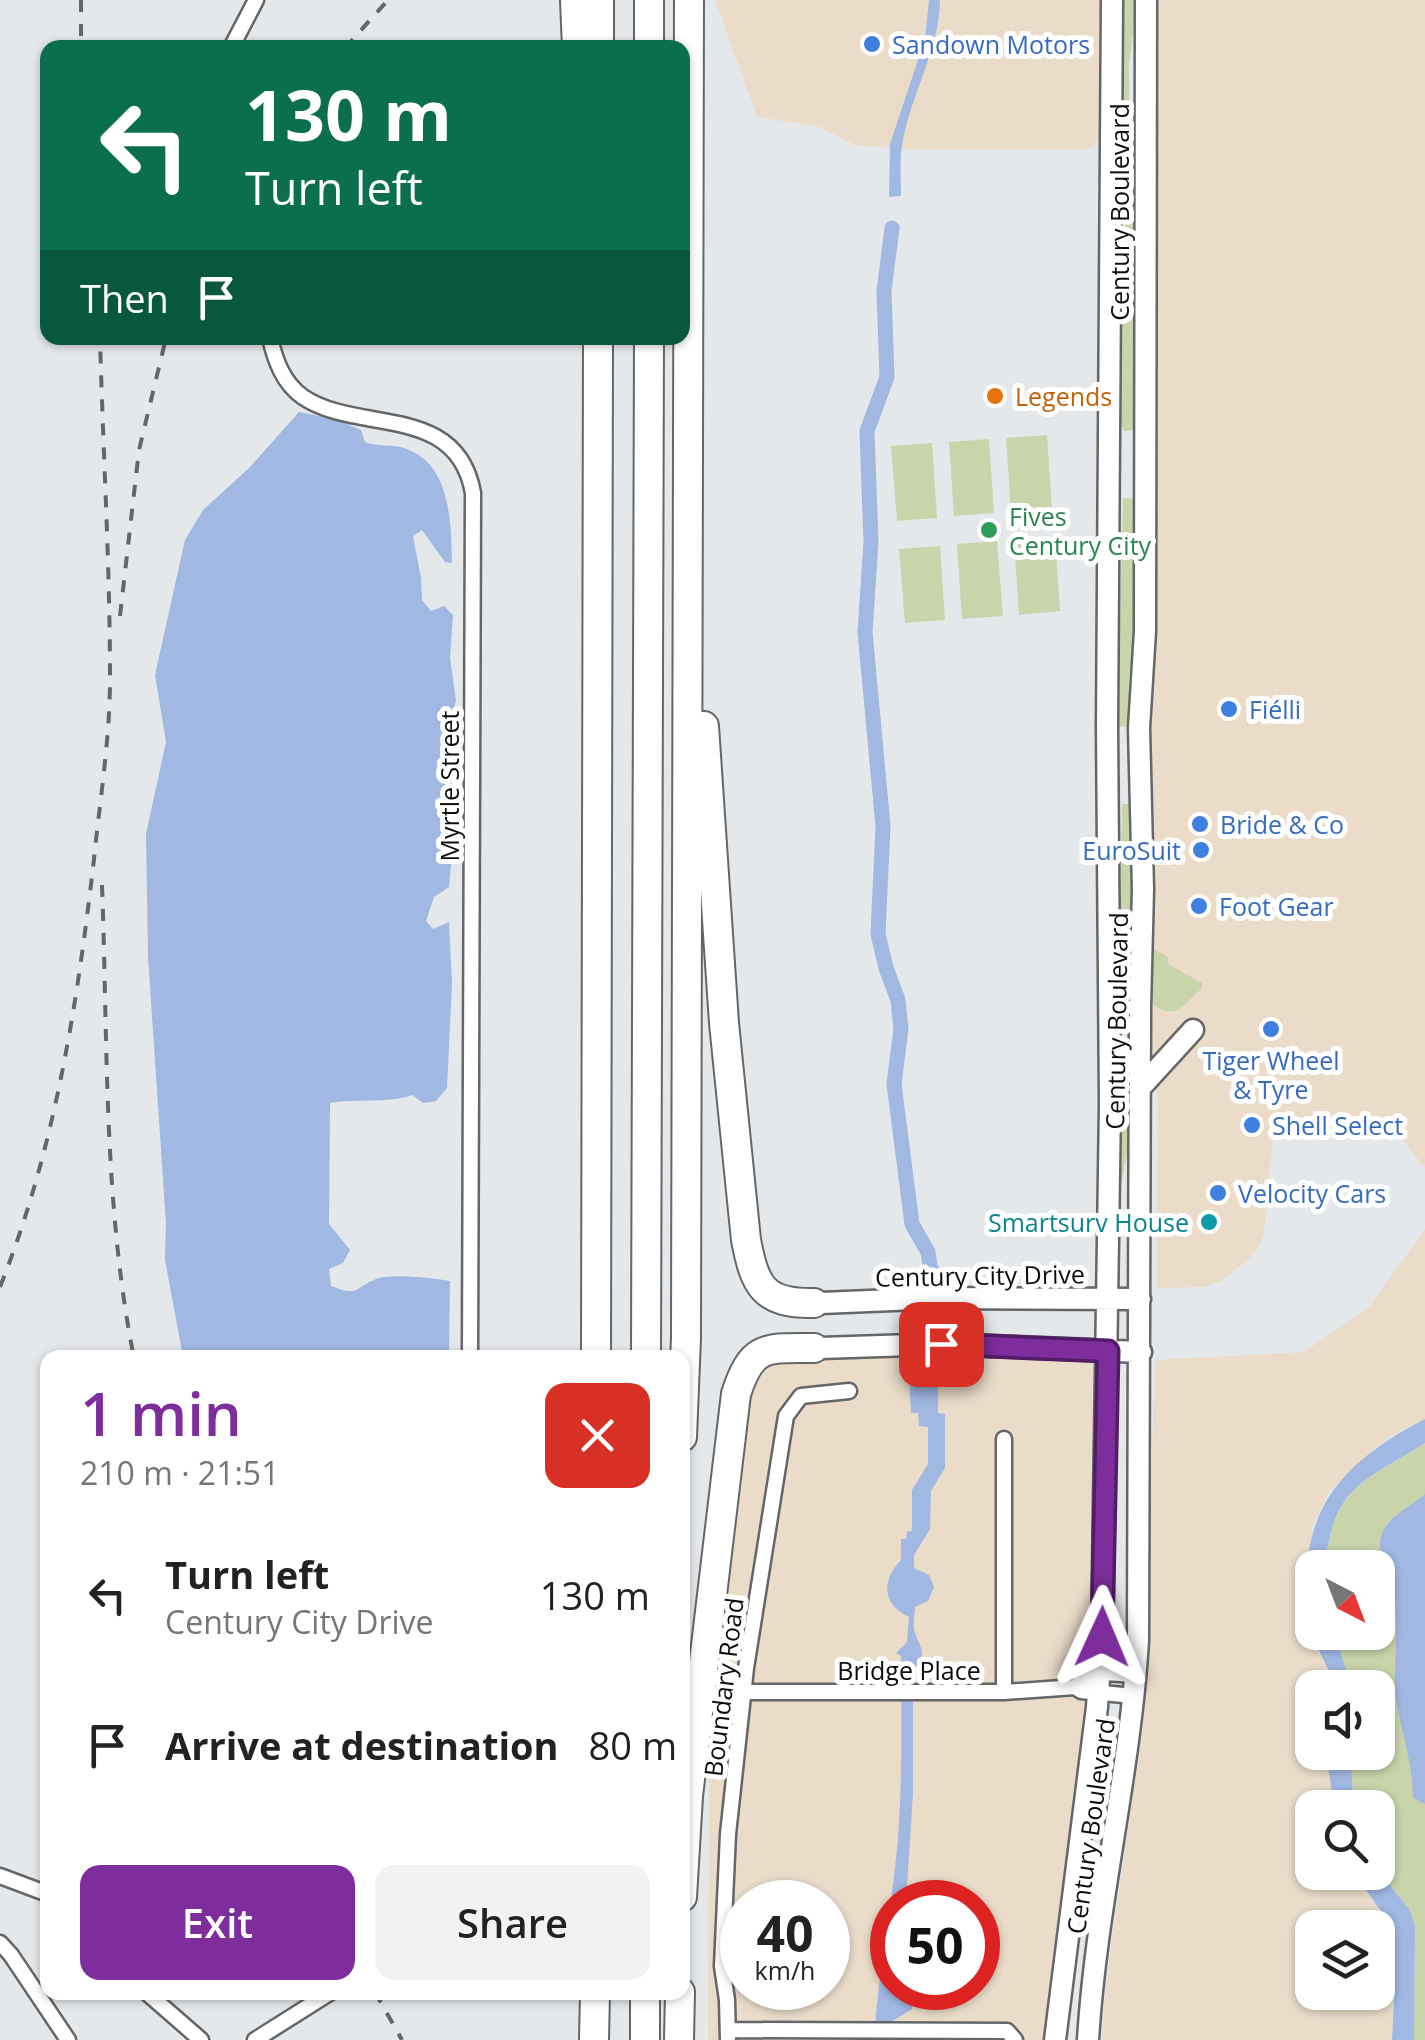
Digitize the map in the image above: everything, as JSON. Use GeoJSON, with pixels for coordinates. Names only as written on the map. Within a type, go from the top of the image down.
{"type":"FeatureCollection","features":[{"type":"Feature","properties":{"kind":"highway"},"geometry":{"type":"LineString","coordinates":[[575,0],[577,40]]}},
{"type":"Feature","properties":{"kind":"highway"},"geometry":{"type":"LineString","coordinates":[[599,0],[599,40]]}},
{"type":"Feature","properties":{"kind":"highway"},"geometry":{"type":"LineString","coordinates":[[649,40],[650,0]]}},
{"type":"Feature","properties":{"kind":"highway"},"geometry":{"type":"LineString","coordinates":[[689,0],[689,40]]}},
{"type":"Feature","properties":{"kind":"highway"},"geometry":{"type":"LineString","coordinates":[[596,1350],[598,345]]}},
{"type":"Feature","properties":{"kind":"highway"},"geometry":{"type":"LineString","coordinates":[[646,1350],[648,345]]}},
{"type":"Feature","properties":{"kind":"highway"},"geometry":{"type":"LineString","coordinates":[[686,1350],[688,345]]}},
{"type":"Feature","properties":{"kind":"highway"},"geometry":{"type":"LineString","coordinates":[[688,445],[724,1022],[746,1240],[752,1269],[764,1290],[784,1301],[817,1303]]}},
{"type":"Feature","properties":{"kind":"highway"},"geometry":{"type":"LineString","coordinates":[[690,1779],[736,1394],[745,1368],[757,1354],[773,1348],[817,1348]]}},
{"type":"Feature","properties":{"kind":"highway"},"geometry":{"type":"LineString","coordinates":[[594,2000],[594,2040]]}},
{"type":"Feature","properties":{"kind":"highway"},"geometry":{"type":"LineString","coordinates":[[644,2040],[645,2000]]}},
{"type":"Feature","properties":{"kind":"highway"},"geometry":{"type":"LineString","coordinates":[[671,2000],[671,2040]]}},
{"type":"Feature","properties":{"kind":"highway"},"geometry":{"type":"LineString","coordinates":[[679,2040],[680,2000]]}},
{"type":"Feature","properties":{"kind":"main road","name":"Century Boulevard"},"geometry":{"type":"LineString","coordinates":[[1054,2040],[1099,1682],[1110,1106],[1106,726],[1112,0]]}},
{"type":"Feature","properties":{"kind":"main road","name":"Century Boulevard"},"geometry":{"type":"LineString","coordinates":[[1088,2040],[1092,1987],[1135,1686],[1141,1352],[1144,889],[1139,728],[1145,631],[1146,0]]}},
{"type":"Feature","properties":{"kind":"main road"},"geometry":{"type":"LineString","coordinates":[[1140,1088],[1193,1030]]}},
{"type":"Feature","properties":{"kind":"main road","name":"Century City Drive"},"geometry":{"type":"LineString","coordinates":[[817,1303],[918,1298],[1140,1299]]}},
{"type":"Feature","properties":{"kind":"main road"},"geometry":{"type":"LineString","coordinates":[[817,1348],[941,1344],[1141,1352]]}},
{"type":"Feature","properties":{"kind":"street"},"geometry":{"type":"LineString","coordinates":[[236,40],[256,0]]}},
{"type":"Feature","properties":{"kind":"street","name":"Myrtle Street"},"geometry":{"type":"LineString","coordinates":[[272,345],[279,368],[304,398],[392,421],[435,437],[470,474],[470,1350]]}},
{"type":"Feature","properties":{"kind":"street","name":"Boundary Road"},"geometry":{"type":"LineString","coordinates":[[728,2035],[722,1966],[728,1834],[743,1692],[786,1416],[801,1396],[850,1391]]}},
{"type":"Feature","properties":{"kind":"street"},"geometry":{"type":"LineString","coordinates":[[1004,1438],[1004,1692]]}},
{"type":"Feature","properties":{"kind":"street","name":"Bridge Place"},"geometry":{"type":"LineString","coordinates":[[743,1692],[1004,1692],[1075,1687],[1081,1691],[1099,1682],[1135,1686]]}},
{"type":"Feature","properties":{"kind":"street"},"geometry":{"type":"LineString","coordinates":[[0,1876],[40,1891]]}},
{"type":"Feature","properties":{"kind":"street"},"geometry":{"type":"LineString","coordinates":[[0,1943],[12,1954],[40,1997]]}},
{"type":"Feature","properties":{"kind":"street"},"geometry":{"type":"LineString","coordinates":[[42,2000],[68,2040]]}},
{"type":"Feature","properties":{"kind":"street"},"geometry":{"type":"LineString","coordinates":[[155,2000],[201,2040]]}},
{"type":"Feature","properties":{"kind":"street"},"geometry":{"type":"LineString","coordinates":[[255,2040],[318,2000]]}},
{"type":"Feature","properties":{"kind":"street"},"geometry":{"type":"LineString","coordinates":[[728,2035],[864,2030],[1007,2031],[1015,2040]]}},
{"type":"Feature","properties":{"kind":"shaded area"},"geometry":{"type":"Polygon","coordinates":[[[715,0],[1105,0],[1103,131],[1093,147],[1084,150],[914,150],[855,145],[820,127],[757,117],[715,0]]]}},
{"type":"Feature","properties":{"kind":"shaded area"},"geometry":{"type":"Polygon","coordinates":[[[1154,0],[1425,0],[1425,1168],[1393,1128],[1274,1125],[1264,1232],[1259,1246],[1248,1260],[1219,1282],[1205,1287],[1157,1288],[1158,1104],[1151,1041],[1150,946],[1154,0]]]}},
{"type":"Feature","properties":{"kind":"shaded area"},"geometry":{"type":"Polygon","coordinates":[[[1425,1229],[1425,1419],[1391,1436],[1330,1491],[1312,1527],[1311,1550],[1295,1550],[1295,1650],[1317,1650],[1330,1670],[1295,1670],[1295,1770],[1329,1770],[1331,1790],[1295,1790],[1295,1890],[1366,1890],[1380,1910],[1295,1910],[1295,2010],[1394,2010],[1392,2040],[1102,2040],[1105,1988],[1143,1726],[1155,1360],[1304,1352],[1369,1307],[1425,1229]]]}},
{"type":"Feature","properties":{"kind":"shaded area"},"geometry":{"type":"Polygon","coordinates":[[[837,1356],[1096,1360],[1095,1637],[1049,2040],[708,2040],[709,1752],[752,1389],[769,1367],[783,1362],[815,1363],[837,1356]]]}},
{"type":"Feature","properties":{"kind":"green space"},"geometry":{"type":"Polygon","coordinates":[[[1122,0],[1137,0],[1129,65],[1129,121],[1118,121],[1118,24],[1122,0]]]}},
{"type":"Feature","properties":{"kind":"green space"},"geometry":{"type":"Polygon","coordinates":[[[1124,201],[1135,201],[1136,430],[1124,431],[1114,399],[1114,380],[1124,290],[1124,201]]]}},
{"type":"Feature","properties":{"kind":"green space"},"geometry":{"type":"Polygon","coordinates":[[[1047,435],[1052,509],[1011,512],[1006,438],[1047,435]]]}},
{"type":"Feature","properties":{"kind":"green space"},"geometry":{"type":"Polygon","coordinates":[[[989,439],[994,513],[954,516],[949,442],[989,439]]]}},
{"type":"Feature","properties":{"kind":"green space"},"geometry":{"type":"Polygon","coordinates":[[[932,443],[937,518],[897,521],[891,446],[932,443]]]}},
{"type":"Feature","properties":{"kind":"green space"},"geometry":{"type":"Polygon","coordinates":[[[1123,498],[1135,499],[1136,632],[1129,676],[1128,727],[1117,726],[1123,498]]]}},
{"type":"Feature","properties":{"kind":"green space"},"geometry":{"type":"Polygon","coordinates":[[[1055,537],[1060,611],[1019,615],[1014,540],[1055,537]]]}},
{"type":"Feature","properties":{"kind":"green space"},"geometry":{"type":"Polygon","coordinates":[[[997,541],[1003,616],[962,619],[957,544],[997,541]]]}},
{"type":"Feature","properties":{"kind":"green space"},"geometry":{"type":"Polygon","coordinates":[[[940,546],[945,620],[905,623],[899,549],[940,546]]]}},
{"type":"Feature","properties":{"kind":"green space"},"geometry":{"type":"Polygon","coordinates":[[[1122,804],[1134,804],[1129,1008],[1117,1008],[1122,804]]]}},
{"type":"Feature","properties":{"kind":"green space"},"geometry":{"type":"Polygon","coordinates":[[[1150,947],[1168,957],[1168,964],[1202,983],[1202,988],[1178,1009],[1166,1011],[1150,1002],[1150,947]]]}},
{"type":"Feature","properties":{"kind":"green space"},"geometry":{"type":"Polygon","coordinates":[[[1122,1080],[1134,1081],[1135,1116],[1121,1184],[1120,1269],[1114,1268],[1114,1182],[1121,1139],[1122,1080]]]}},
{"type":"Feature","properties":{"kind":"green space"},"geometry":{"type":"Polygon","coordinates":[[[1425,1443],[1425,2040],[1414,2040],[1415,1925],[1409,1909],[1394,1890],[1395,1790],[1353,1790],[1351,1770],[1395,1770],[1395,1670],[1346,1670],[1340,1650],[1395,1650],[1395,1550],[1328,1550],[1344,1503],[1368,1479],[1425,1443]]]}},
{"type":"Feature","properties":{"kind":"water"},"geometry":{"type":"Polygon","coordinates":[[[929,0],[940,0],[935,36],[903,140],[901,196],[889,197],[890,144],[925,39],[929,0]]]}},
{"type":"Feature","properties":{"kind":"water"},"geometry":{"type":"Polygon","coordinates":[[[299,412],[338,420],[361,430],[365,442],[404,448],[420,456],[440,480],[449,513],[452,563],[445,562],[422,530],[413,536],[422,600],[431,611],[444,606],[453,615],[450,657],[456,701],[452,715],[453,778],[448,797],[453,842],[449,887],[434,897],[426,921],[433,929],[449,922],[452,983],[447,1088],[436,1101],[423,1103],[412,1095],[330,1103],[329,1224],[350,1250],[343,1263],[329,1269],[331,1286],[347,1291],[391,1276],[450,1281],[449,1350],[182,1350],[165,1260],[166,1224],[148,957],[146,834],[166,742],[155,675],[185,540],[203,510],[249,468],[299,412]]]}},
{"type":"Feature","properties":{"kind":"water"},"geometry":{"type":"Polygon","coordinates":[[[920,1265],[939,1266],[938,1413],[945,1414],[945,1468],[931,1491],[930,1529],[914,1555],[914,1568],[929,1575],[934,1587],[928,1601],[915,1607],[914,1630],[922,1652],[913,1671],[913,1793],[907,1880],[893,1880],[901,1752],[901,1656],[896,1653],[907,1642],[909,1617],[893,1605],[887,1591],[890,1576],[901,1560],[901,1539],[912,1531],[912,1490],[928,1464],[928,1427],[919,1426],[918,1413],[911,1413],[909,1377],[916,1376],[915,1363],[920,1362],[920,1265]]]}},
{"type":"Feature","properties":{"kind":"water"},"geometry":{"type":"Polygon","coordinates":[[[1425,1419],[1425,1443],[1354,1490],[1335,1519],[1328,1550],[1310,1550],[1325,1503],[1342,1479],[1392,1438],[1425,1419]]]}},
{"type":"Feature","properties":{"kind":"water"},"geometry":{"type":"Polygon","coordinates":[[[1425,1494],[1425,1804],[1413,1798],[1396,1698],[1395,1550],[1381,1550],[1380,1543],[1384,1529],[1425,1494]]]}},
{"type":"Feature","properties":{"kind":"water"},"geometry":{"type":"Polygon","coordinates":[[[1319,1650],[1340,1650],[1346,1670],[1329,1670],[1319,1650]]]}},
{"type":"Feature","properties":{"kind":"water"},"geometry":{"type":"Polygon","coordinates":[[[1329,1770],[1351,1770],[1353,1790],[1331,1790],[1329,1770]]]}},
{"type":"Feature","properties":{"kind":"water"},"geometry":{"type":"Polygon","coordinates":[[[1366,1890],[1394,1890],[1409,1909],[1415,1925],[1414,2040],[1392,2040],[1395,1910],[1380,1910],[1366,1890]]]}},
{"type":"Feature","properties":{"kind":"water"},"geometry":{"type":"Polygon","coordinates":[[[876,2010],[910,2010],[888,2024],[886,2040],[874,2040],[876,2010]]]}},
{"type":"Feature","properties":{"kind":"pier"},"geometry":{"type":"Polygon","coordinates":[[[918,1284],[941,1284],[941,1355],[918,1355],[918,1284]]]}},
{"type":"Feature","properties":{"kind":"waterway"},"geometry":{"type":"LineString","coordinates":[[892,228],[884,291],[887,377],[867,431],[871,542],[865,632],[883,826],[878,934],[898,1000],[901,1029],[894,1084],[912,1224],[928,1252],[930,1266]]}},
{"type":"Feature","properties":{"kind":"railway"},"geometry":{"type":"LineString","coordinates":[[81,0],[81,40]]}},
{"type":"Feature","properties":{"kind":"railway"},"geometry":{"type":"LineString","coordinates":[[352,40],[388,0]]}},
{"type":"Feature","properties":{"kind":"railway"},"geometry":{"type":"LineString","coordinates":[[0,1287],[36,1183],[61,1076],[80,968],[104,769],[110,636],[100,345]]}},
{"type":"Feature","properties":{"kind":"railway"},"geometry":{"type":"LineString","coordinates":[[120,616],[139,450],[164,345]]}},
{"type":"Feature","properties":{"kind":"railway"},"geometry":{"type":"LineString","coordinates":[[102,885],[112,1182],[133,1350]]}},
{"type":"Feature","properties":{"kind":"railway"},"geometry":{"type":"LineString","coordinates":[[380,2000],[402,2040]]}},
{"type":"Feature","properties":{"kind":"place","name":"Sandown Motors"},"geometry":{"type":"Point","coordinates":[872,44]}},
{"type":"Feature","properties":{"kind":"place","name":"Legends"},"geometry":{"type":"Point","coordinates":[995,396]}},
{"type":"Feature","properties":{"kind":"place","name":"Fives Century City"},"geometry":{"type":"Point","coordinates":[989,530]}},
{"type":"Feature","properties":{"kind":"place","name":"Fiélli"},"geometry":{"type":"Point","coordinates":[1229,709]}},
{"type":"Feature","properties":{"kind":"place","name":"Bride & Co"},"geometry":{"type":"Point","coordinates":[1200,824]}},
{"type":"Feature","properties":{"kind":"place","name":"EuroSuit"},"geometry":{"type":"Point","coordinates":[1201,850]}},
{"type":"Feature","properties":{"kind":"place","name":"Foot Gear"},"geometry":{"type":"Point","coordinates":[1199,906]}},
{"type":"Feature","properties":{"kind":"place","name":"Tiger Wheel & Tyre"},"geometry":{"type":"Point","coordinates":[1271,1029]}},
{"type":"Feature","properties":{"kind":"place","name":"Shell Select"},"geometry":{"type":"Point","coordinates":[1252,1125]}},
{"type":"Feature","properties":{"kind":"place","name":"Velocity Cars"},"geometry":{"type":"Point","coordinates":[1218,1193]}},
{"type":"Feature","properties":{"kind":"place","name":"Smartsurv House"},"geometry":{"type":"Point","coordinates":[1209,1222]}},
{"type":"Feature","properties":{"kind":"route"},"geometry":{"type":"LineString","coordinates":[[941,1344],[1108,1351],[1102,1637]]}}]}
